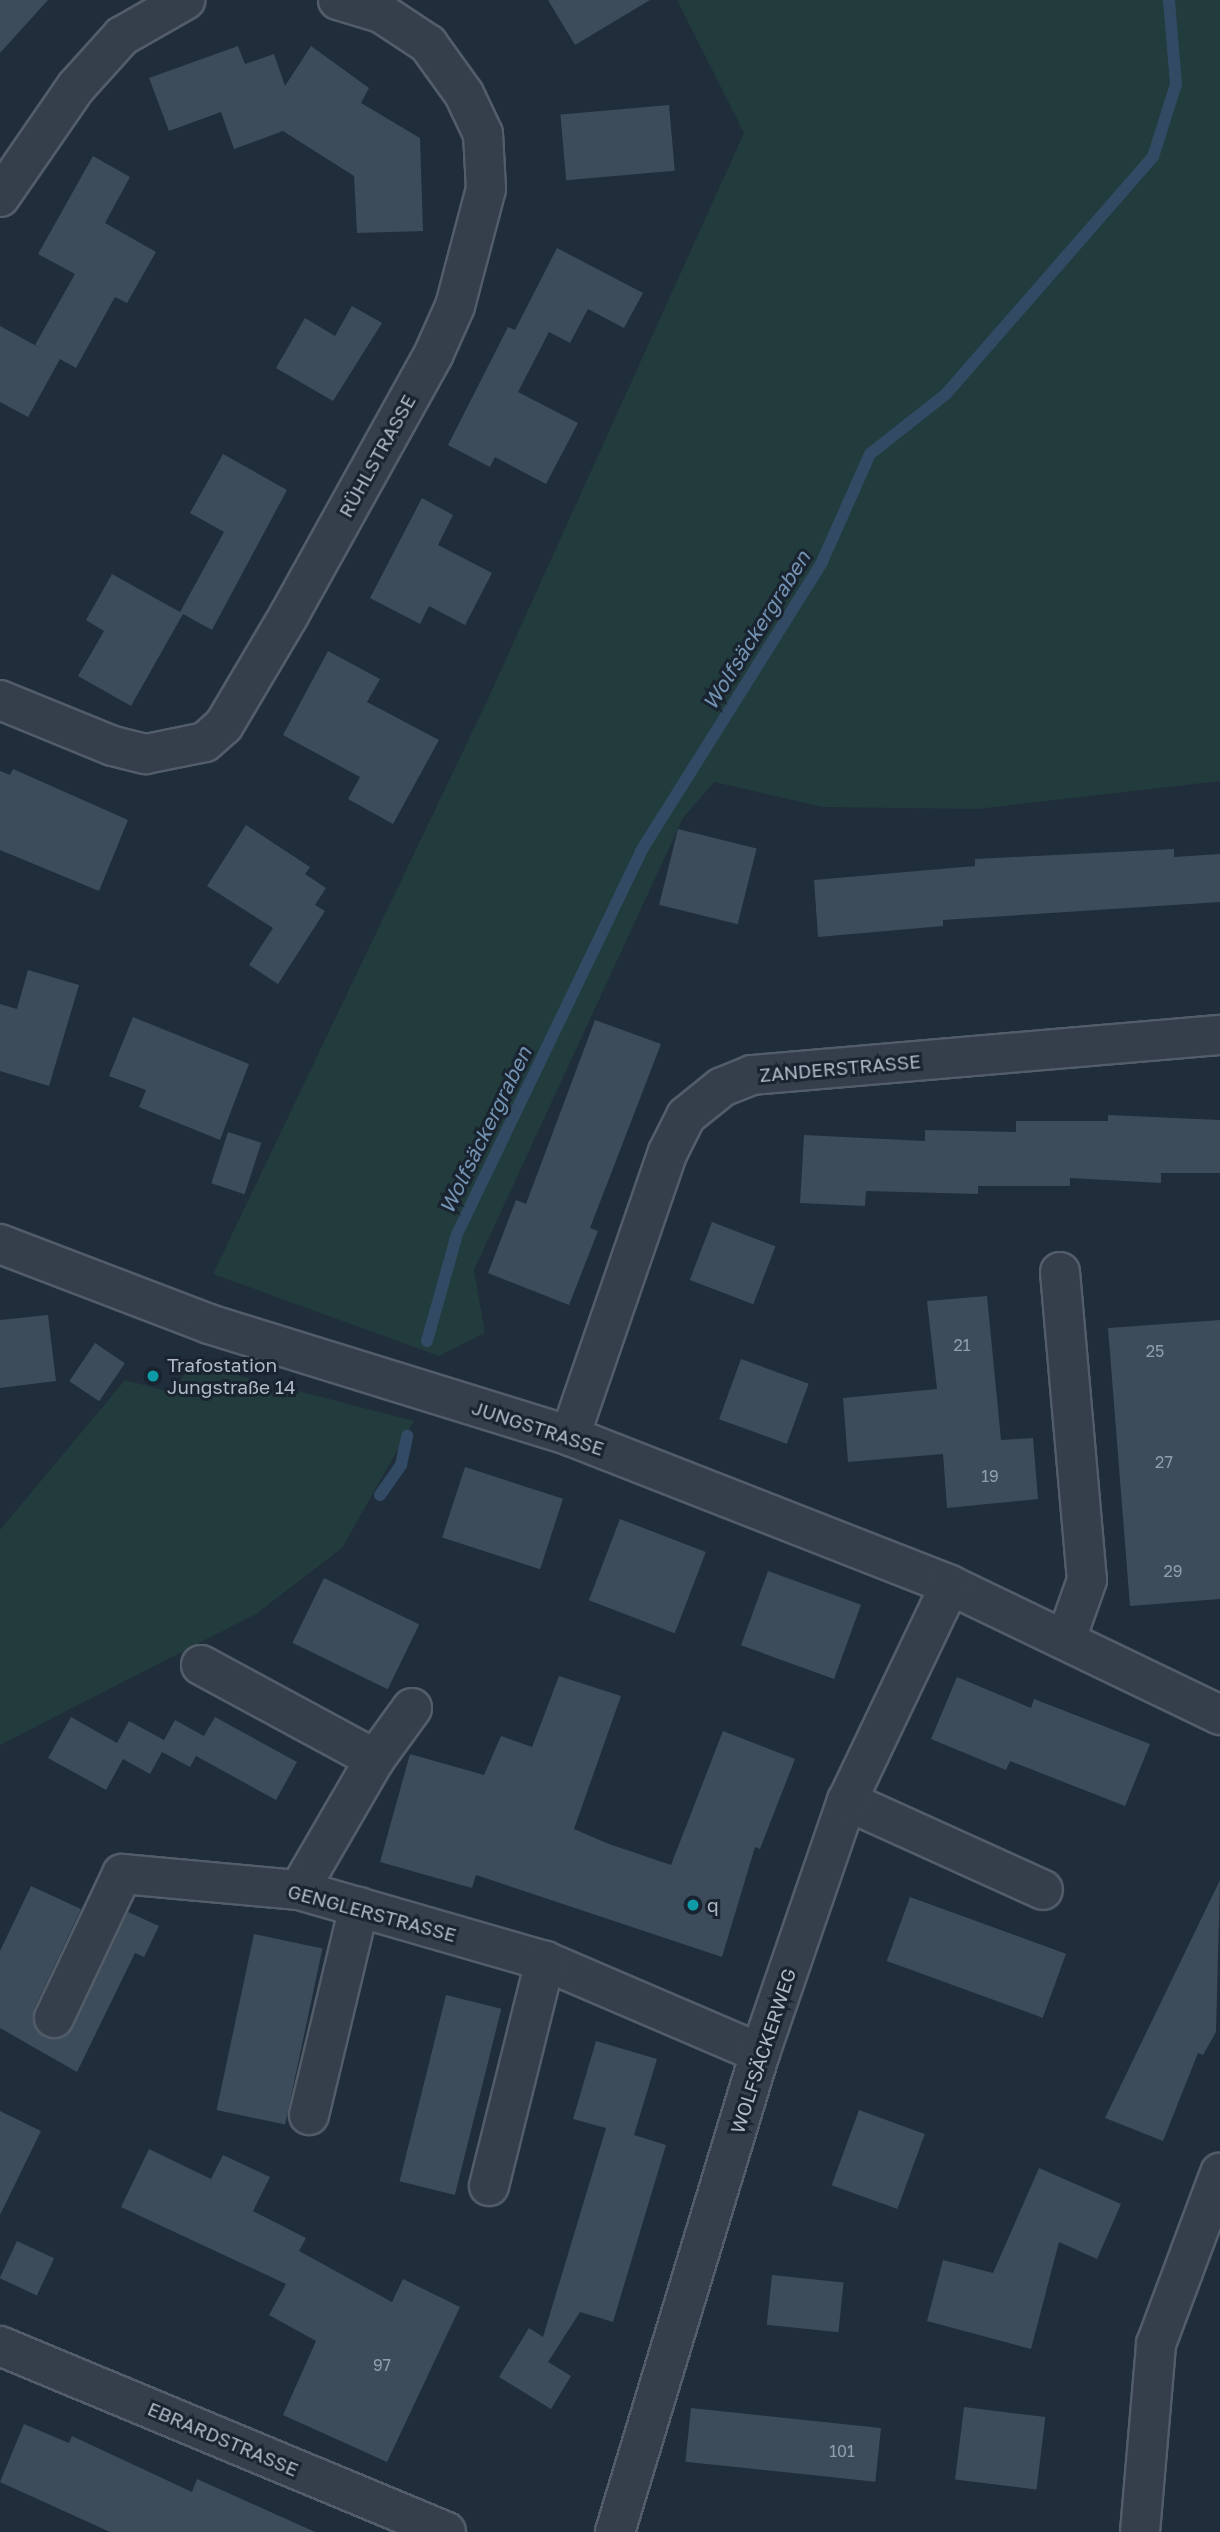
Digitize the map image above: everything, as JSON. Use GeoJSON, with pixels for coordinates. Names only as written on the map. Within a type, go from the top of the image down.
{"type":"FeatureCollection","features":[{"type":"Feature","properties":{"kind":"street"},"geometry":{"type":"LineString","coordinates":[[0,197],[76,87],[122,36],[185,0]]}},
{"type":"Feature","properties":{"kind":"street","name":"RÜHLSTRASSE"},"geometry":{"type":"LineString","coordinates":[[0,700],[113,746],[146,754],[205,742],[224,725],[289,615],[434,353],[455,306],[486,189],[483,134],[464,94],[428,44],[381,13],[338,0]]}},
{"type":"Feature","properties":{"kind":"street","name":"ZANDERSTRASSE"},"geometry":{"type":"LineString","coordinates":[[570,1436],[668,1152],[686,1116],[722,1087],[752,1075],[1220,1034]]}},
{"type":"Feature","properties":{"kind":"street","name":"JUNGSTRASSE"},"geometry":{"type":"LineString","coordinates":[[0,1244],[209,1324],[570,1436],[950,1585],[1220,1715]]}},
{"type":"Feature","properties":{"kind":"street"},"geometry":{"type":"LineString","coordinates":[[1060,1272],[1087,1580],[1066,1639]]}},
{"type":"Feature","properties":{"kind":"street","name":"WOLFSÄCKERWEG"},"geometry":{"type":"LineString","coordinates":[[615,2532],[760,2053],[847,1801],[950,1585]]}},
{"type":"Feature","properties":{"kind":"street"},"geometry":{"type":"LineString","coordinates":[[201,1665],[375,1759]]}},
{"type":"Feature","properties":{"kind":"street"},"geometry":{"type":"LineString","coordinates":[[299,1890],[375,1759],[412,1708]]}},
{"type":"Feature","properties":{"kind":"street"},"geometry":{"type":"LineString","coordinates":[[847,1801],[1043,1890]]}},
{"type":"Feature","properties":{"kind":"street","name":"GENGLERSTRASSE"},"geometry":{"type":"LineString","coordinates":[[54,2018],[122,1874],[299,1890],[545,1961],[760,2053]]}},
{"type":"Feature","properties":{"kind":"street"},"geometry":{"type":"LineString","coordinates":[[309,2115],[359,1907]]}},
{"type":"Feature","properties":{"kind":"street"},"geometry":{"type":"LineString","coordinates":[[489,2186],[545,1961]]}},
{"type":"Feature","properties":{"kind":"street"},"geometry":{"type":"LineString","coordinates":[[1140,2532],[1156,2344],[1220,2173]]}},
{"type":"Feature","properties":{"kind":"street","name":"EBRARDSTRASSE"},"geometry":{"type":"LineString","coordinates":[[0,2346],[446,2532]]}},
{"type":"Feature","properties":{"kind":"green space"},"geometry":{"type":"Polygon","coordinates":[[[677,0],[1220,0],[1220,781],[978,809],[822,807],[714,782],[683,818],[474,1270],[485,1333],[439,1356],[213,1274],[487,701],[744,133],[677,0]]]}},
{"type":"Feature","properties":{"kind":"green space"},"geometry":{"type":"Polygon","coordinates":[[[190,1363],[414,1421],[342,1548],[256,1614],[0,1745],[0,1530],[125,1380],[174,1393],[190,1363]]]}},
{"type":"Feature","properties":{"kind":"building"},"geometry":{"type":"Polygon","coordinates":[[[0,0],[48,0],[0,53],[0,0]]]}},
{"type":"Feature","properties":{"kind":"building"},"geometry":{"type":"Polygon","coordinates":[[[548,0],[650,0],[575,45],[548,0]]]}},
{"type":"Feature","properties":{"kind":"building"},"geometry":{"type":"Polygon","coordinates":[[[238,46],[245,64],[274,54],[285,86],[311,46],[369,88],[361,103],[420,138],[423,231],[357,233],[354,176],[283,131],[234,149],[221,112],[169,131],[149,78],[238,46]]]}},
{"type":"Feature","properties":{"kind":"building"},"geometry":{"type":"Polygon","coordinates":[[[669,105],[675,171],[566,180],[560,114],[669,105]]]}},
{"type":"Feature","properties":{"kind":"building"},"geometry":{"type":"Polygon","coordinates":[[[93,156],[130,177],[105,223],[156,252],[127,303],[115,297],[76,368],[60,359],[28,417],[0,402],[0,326],[51,354],[35,345],[75,274],[38,254],[93,156]]]}},
{"type":"Feature","properties":{"kind":"building"},"geometry":{"type":"Polygon","coordinates":[[[557,248],[643,293],[624,328],[588,309],[570,343],[549,332],[518,392],[578,423],[546,484],[495,457],[490,467],[448,445],[508,327],[515,330],[557,248]]]}},
{"type":"Feature","properties":{"kind":"building"},"geometry":{"type":"Polygon","coordinates":[[[352,306],[382,323],[333,401],[276,368],[305,318],[335,336],[352,306]]]}},
{"type":"Feature","properties":{"kind":"building"},"geometry":{"type":"Polygon","coordinates":[[[223,454],[287,490],[212,630],[183,614],[131,706],[78,676],[104,631],[86,620],[112,574],[180,612],[224,532],[190,513],[223,454]]]}},
{"type":"Feature","properties":{"kind":"building"},"geometry":{"type":"Polygon","coordinates":[[[422,498],[453,515],[438,545],[492,573],[465,625],[429,606],[420,624],[370,598],[422,498]]]}},
{"type":"Feature","properties":{"kind":"building"},"geometry":{"type":"Polygon","coordinates":[[[328,651],[380,679],[367,702],[439,740],[393,824],[348,799],[360,777],[283,735],[328,651]]]}},
{"type":"Feature","properties":{"kind":"building"},"geometry":{"type":"Polygon","coordinates":[[[13,769],[128,820],[99,891],[0,850],[0,771],[10,775],[13,769]]]}},
{"type":"Feature","properties":{"kind":"building"},"geometry":{"type":"Polygon","coordinates":[[[246,825],[310,867],[305,874],[326,888],[315,905],[325,911],[278,984],[249,965],[273,928],[207,886],[246,825]]]}},
{"type":"Feature","properties":{"kind":"building"},"geometry":{"type":"Polygon","coordinates":[[[678,829],[757,849],[738,924],[659,905],[678,829]]]}},
{"type":"Feature","properties":{"kind":"building"},"geometry":{"type":"Polygon","coordinates":[[[1174,849],[1174,857],[1220,854],[1220,902],[943,920],[943,926],[818,937],[814,880],[975,866],[975,859],[1174,849]]]}},
{"type":"Feature","properties":{"kind":"building"},"geometry":{"type":"Polygon","coordinates":[[[28,970],[79,985],[49,1086],[0,1071],[0,1004],[17,1009],[28,970]]]}},
{"type":"Feature","properties":{"kind":"building"},"geometry":{"type":"Polygon","coordinates":[[[133,1017],[249,1064],[220,1140],[139,1107],[146,1090],[109,1076],[133,1017]]]}},
{"type":"Feature","properties":{"kind":"building"},"geometry":{"type":"Polygon","coordinates":[[[595,1020],[661,1044],[590,1228],[598,1231],[569,1305],[488,1273],[516,1200],[526,1204],[595,1020]]]}},
{"type":"Feature","properties":{"kind":"building"},"geometry":{"type":"Polygon","coordinates":[[[1108,1115],[1220,1120],[1220,1173],[1161,1173],[1161,1183],[1070,1178],[1070,1186],[978,1186],[978,1194],[866,1191],[865,1206],[800,1203],[804,1135],[925,1141],[925,1130],[1016,1132],[1016,1121],[1108,1121],[1108,1115]]]}},
{"type":"Feature","properties":{"kind":"building"},"geometry":{"type":"Polygon","coordinates":[[[228,1132],[261,1143],[245,1194],[211,1183],[228,1132]]]}},
{"type":"Feature","properties":{"kind":"building"},"geometry":{"type":"Polygon","coordinates":[[[712,1222],[775,1246],[753,1304],[690,1280],[712,1222]]]}},
{"type":"Feature","properties":{"kind":"building"},"geometry":{"type":"Polygon","coordinates":[[[987,1296],[1001,1440],[1033,1438],[1038,1499],[947,1508],[943,1454],[848,1462],[843,1398],[937,1389],[927,1301],[987,1296]]]}},
{"type":"Feature","properties":{"kind":"building"},"geometry":{"type":"Polygon","coordinates":[[[48,1315],[56,1381],[0,1388],[0,1320],[48,1315]]]}},
{"type":"Feature","properties":{"kind":"building"},"geometry":{"type":"Polygon","coordinates":[[[1220,1320],[1220,1599],[1130,1606],[1108,1328],[1220,1320]]]}},
{"type":"Feature","properties":{"kind":"building"},"geometry":{"type":"Polygon","coordinates":[[[95,1343],[125,1363],[99,1401],[69,1381],[95,1343]]]}},
{"type":"Feature","properties":{"kind":"building"},"geometry":{"type":"Polygon","coordinates":[[[741,1359],[809,1384],[787,1444],[719,1419],[741,1359]]]}},
{"type":"Feature","properties":{"kind":"building"},"geometry":{"type":"Polygon","coordinates":[[[465,1467],[563,1499],[540,1569],[442,1537],[465,1467]]]}},
{"type":"Feature","properties":{"kind":"building"},"geometry":{"type":"Polygon","coordinates":[[[620,1519],[706,1552],[675,1633],[589,1600],[620,1519]]]}},
{"type":"Feature","properties":{"kind":"building"},"geometry":{"type":"Polygon","coordinates":[[[768,1571],[861,1605],[834,1679],[741,1645],[768,1571]]]}},
{"type":"Feature","properties":{"kind":"building"},"geometry":{"type":"Polygon","coordinates":[[[324,1578],[419,1624],[388,1689],[292,1643],[324,1578]]]}},
{"type":"Feature","properties":{"kind":"building"},"geometry":{"type":"Polygon","coordinates":[[[559,1676],[621,1696],[574,1829],[609,1844],[671,1865],[723,1731],[795,1759],[760,1849],[755,1847],[722,1957],[476,1875],[472,1888],[380,1862],[410,1754],[484,1775],[501,1736],[532,1747],[559,1676]]]}},
{"type":"Feature","properties":{"kind":"building"},"geometry":{"type":"Polygon","coordinates":[[[957,1677],[1031,1708],[1034,1699],[1150,1744],[1125,1806],[1010,1761],[1006,1770],[931,1739],[957,1677]]]}},
{"type":"Feature","properties":{"kind":"building"},"geometry":{"type":"Polygon","coordinates":[[[71,1717],[117,1743],[129,1721],[164,1740],[175,1720],[204,1736],[215,1717],[297,1762],[276,1800],[196,1756],[190,1767],[162,1752],[150,1774],[123,1759],[106,1790],[48,1758],[71,1717]]]}},
{"type":"Feature","properties":{"kind":"building"},"geometry":{"type":"Polygon","coordinates":[[[1220,1880],[1216,2032],[1203,2055],[1198,2053],[1163,2141],[1105,2118],[1220,1880]]]}},
{"type":"Feature","properties":{"kind":"building"},"geometry":{"type":"Polygon","coordinates":[[[31,1886],[81,1909],[34,2009],[36,2030],[45,2038],[66,2036],[73,2028],[128,1912],[159,1926],[144,1957],[135,1953],[77,2072],[0,2028],[0,1951],[31,1886]]]}},
{"type":"Feature","properties":{"kind":"building"},"geometry":{"type":"Polygon","coordinates":[[[910,1897],[1066,1954],[1043,2018],[887,1961],[910,1897]]]}},
{"type":"Feature","properties":{"kind":"building"},"geometry":{"type":"Polygon","coordinates":[[[254,1934],[322,1949],[285,2125],[217,2110],[254,1934]]]}},
{"type":"Feature","properties":{"kind":"building"},"geometry":{"type":"Polygon","coordinates":[[[446,1995],[501,2009],[455,2195],[400,2181],[446,1995]]]}},
{"type":"Feature","properties":{"kind":"building"},"geometry":{"type":"Polygon","coordinates":[[[596,2041],[657,2059],[634,2135],[666,2145],[613,2322],[580,2312],[548,2362],[571,2376],[551,2409],[499,2377],[529,2328],[543,2337],[606,2128],[573,2119],[596,2041]]]}},
{"type":"Feature","properties":{"kind":"building"},"geometry":{"type":"Polygon","coordinates":[[[859,2110],[925,2134],[897,2209],[832,2185],[859,2110]]]}},
{"type":"Feature","properties":{"kind":"building"},"geometry":{"type":"Polygon","coordinates":[[[0,2111],[41,2131],[0,2215],[0,2111]]]}},
{"type":"Feature","properties":{"kind":"building"},"geometry":{"type":"Polygon","coordinates":[[[149,2149],[211,2179],[223,2155],[270,2177],[253,2211],[306,2238],[299,2251],[392,2302],[403,2279],[460,2307],[387,2462],[283,2415],[316,2341],[269,2315],[286,2284],[121,2207],[149,2149]]]}},
{"type":"Feature","properties":{"kind":"building"},"geometry":{"type":"Polygon","coordinates":[[[1039,2168],[1121,2204],[1097,2259],[1059,2242],[1031,2349],[927,2321],[943,2260],[993,2273],[1039,2168]]]}},
{"type":"Feature","properties":{"kind":"building"},"geometry":{"type":"Polygon","coordinates":[[[17,2241],[54,2258],[37,2295],[0,2278],[17,2241]]]}},
{"type":"Feature","properties":{"kind":"building"},"geometry":{"type":"Polygon","coordinates":[[[772,2275],[844,2283],[838,2332],[767,2325],[772,2275]]]}},
{"type":"Feature","properties":{"kind":"building"},"geometry":{"type":"Polygon","coordinates":[[[964,2407],[1045,2417],[1036,2489],[955,2479],[964,2407]]]}},
{"type":"Feature","properties":{"kind":"building"},"geometry":{"type":"Polygon","coordinates":[[[691,2408],[881,2428],[875,2482],[685,2462],[691,2408]]]}},
{"type":"Feature","properties":{"kind":"building"},"geometry":{"type":"Polygon","coordinates":[[[24,2424],[69,2443],[72,2436],[192,2492],[197,2479],[315,2532],[110,2532],[0,2482],[24,2424]]]}},
{"type":"Feature","properties":{"kind":"waterway","name":"Wolfsäckergraben"},"geometry":{"type":"LineString","coordinates":[[427,1341],[457,1234],[641,851],[821,564],[870,454],[946,394],[1153,157],[1176,84],[1169,0]]}},
{"type":"Feature","properties":{"kind":"waterway","name":"Wolfsäckergraben"},"geometry":{"type":"LineString","coordinates":[[380,1495],[401,1465],[407,1436]]}},
{"type":"Feature","properties":{"kind":"place","name":"Trafostation Jungstraße 14"},"geometry":{"type":"Point","coordinates":[153,1376]}},
{"type":"Feature","properties":{"kind":"place","name":"q"},"geometry":{"type":"Point","coordinates":[693,1905]}}]}
